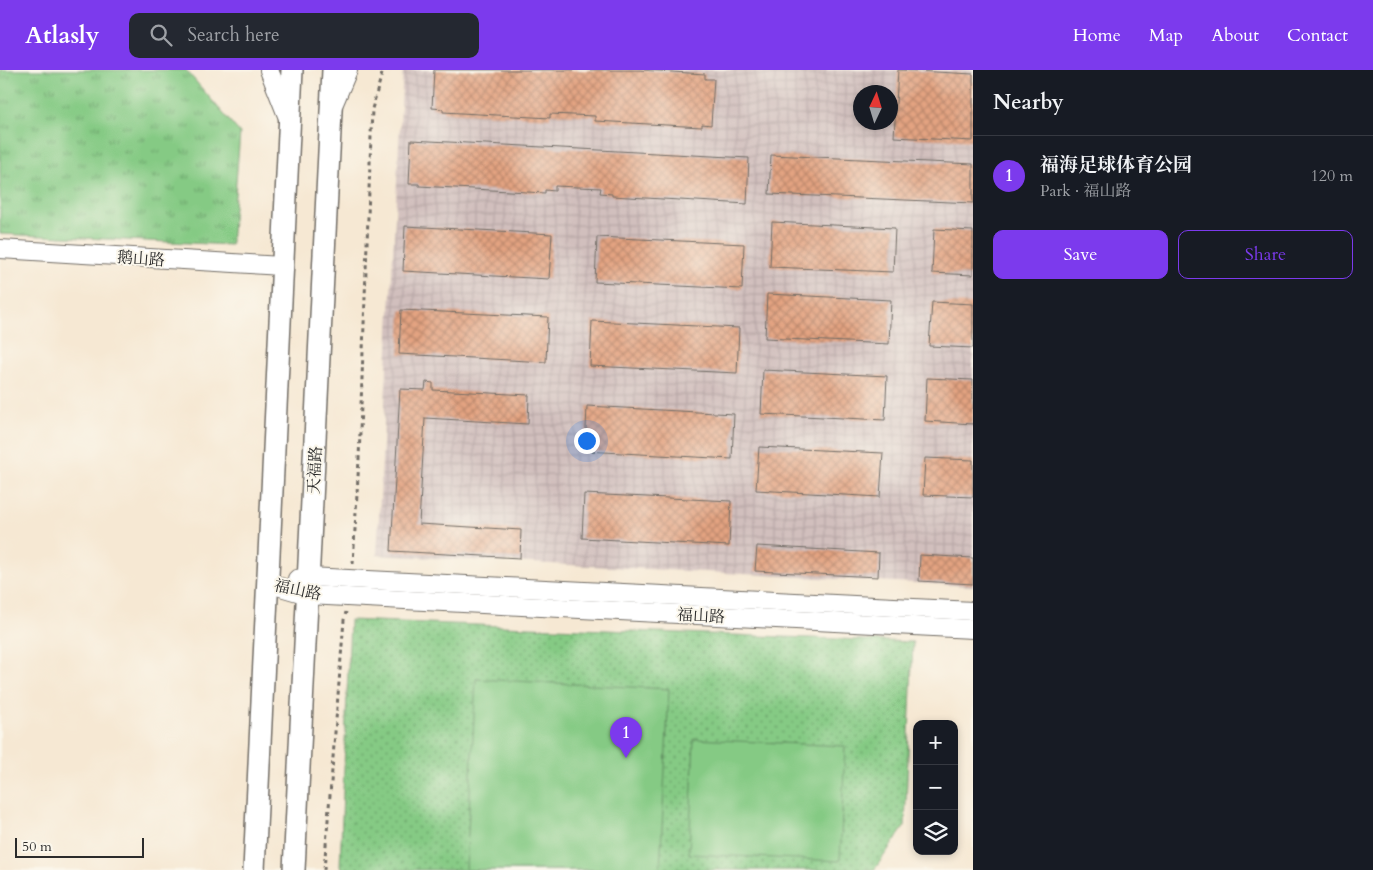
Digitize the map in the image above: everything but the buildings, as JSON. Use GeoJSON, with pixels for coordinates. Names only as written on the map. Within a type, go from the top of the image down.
{"type":"FeatureCollection","features":[{"type":"Feature","properties":{"kind":"main road"},"geometry":{"type":"LineString","coordinates":[[254,870],[292,70]]}},
{"type":"Feature","properties":{"kind":"main road","name":"天福路"},"geometry":{"type":"LineString","coordinates":[[294,870],[334,70]]}},
{"type":"Feature","properties":{"kind":"street"},"geometry":{"type":"LineString","coordinates":[[269,70],[289,122]]}},
{"type":"Feature","properties":{"kind":"street"},"geometry":{"type":"LineString","coordinates":[[332,108],[348,70]]}},
{"type":"Feature","properties":{"kind":"street","name":"鹅山路"},"geometry":{"type":"LineString","coordinates":[[0,249],[282,266]]}},
{"type":"Feature","properties":{"kind":"street","name":"福山路"},"geometry":{"type":"LineString","coordinates":[[309,586],[352,579],[973,611]]}},
{"type":"Feature","properties":{"kind":"street","name":"福山路"},"geometry":{"type":"LineString","coordinates":[[267,583],[309,586],[351,597],[973,629]]}},
{"type":"Feature","properties":{"kind":"path"},"geometry":{"type":"LineString","coordinates":[[352,579],[360,459],[372,108],[383,70]]}},
{"type":"Feature","properties":{"kind":"path"},"geometry":{"type":"LineString","coordinates":[[324,870],[344,620],[351,597]]}},
{"type":"Feature","properties":{"kind":"shaded area"},"geometry":{"type":"Polygon","coordinates":[[[403,70],[973,70],[973,586],[377,555],[403,70]]]}},
{"type":"Feature","properties":{"kind":"green space"},"geometry":{"type":"Polygon","coordinates":[[[0,70],[186,70],[240,133],[231,245],[0,234],[0,70]]]}},
{"type":"Feature","properties":{"kind":"green space"},"geometry":{"type":"Polygon","coordinates":[[[350,620],[913,642],[905,826],[874,870],[344,870],[340,866],[350,620]]]}},
{"type":"Feature","properties":{"kind":"green space"},"geometry":{"type":"Polygon","coordinates":[[[476,679],[669,689],[660,870],[466,870],[476,679]]]}},
{"type":"Feature","properties":{"kind":"green space"},"geometry":{"type":"Polygon","coordinates":[[[694,739],[845,746],[840,861],[689,854],[694,739]]]}},
{"type":"Feature","properties":{"kind":"place","name":"福海足球体育公园"},"geometry":{"type":"Point","coordinates":[626,758]}}]}
